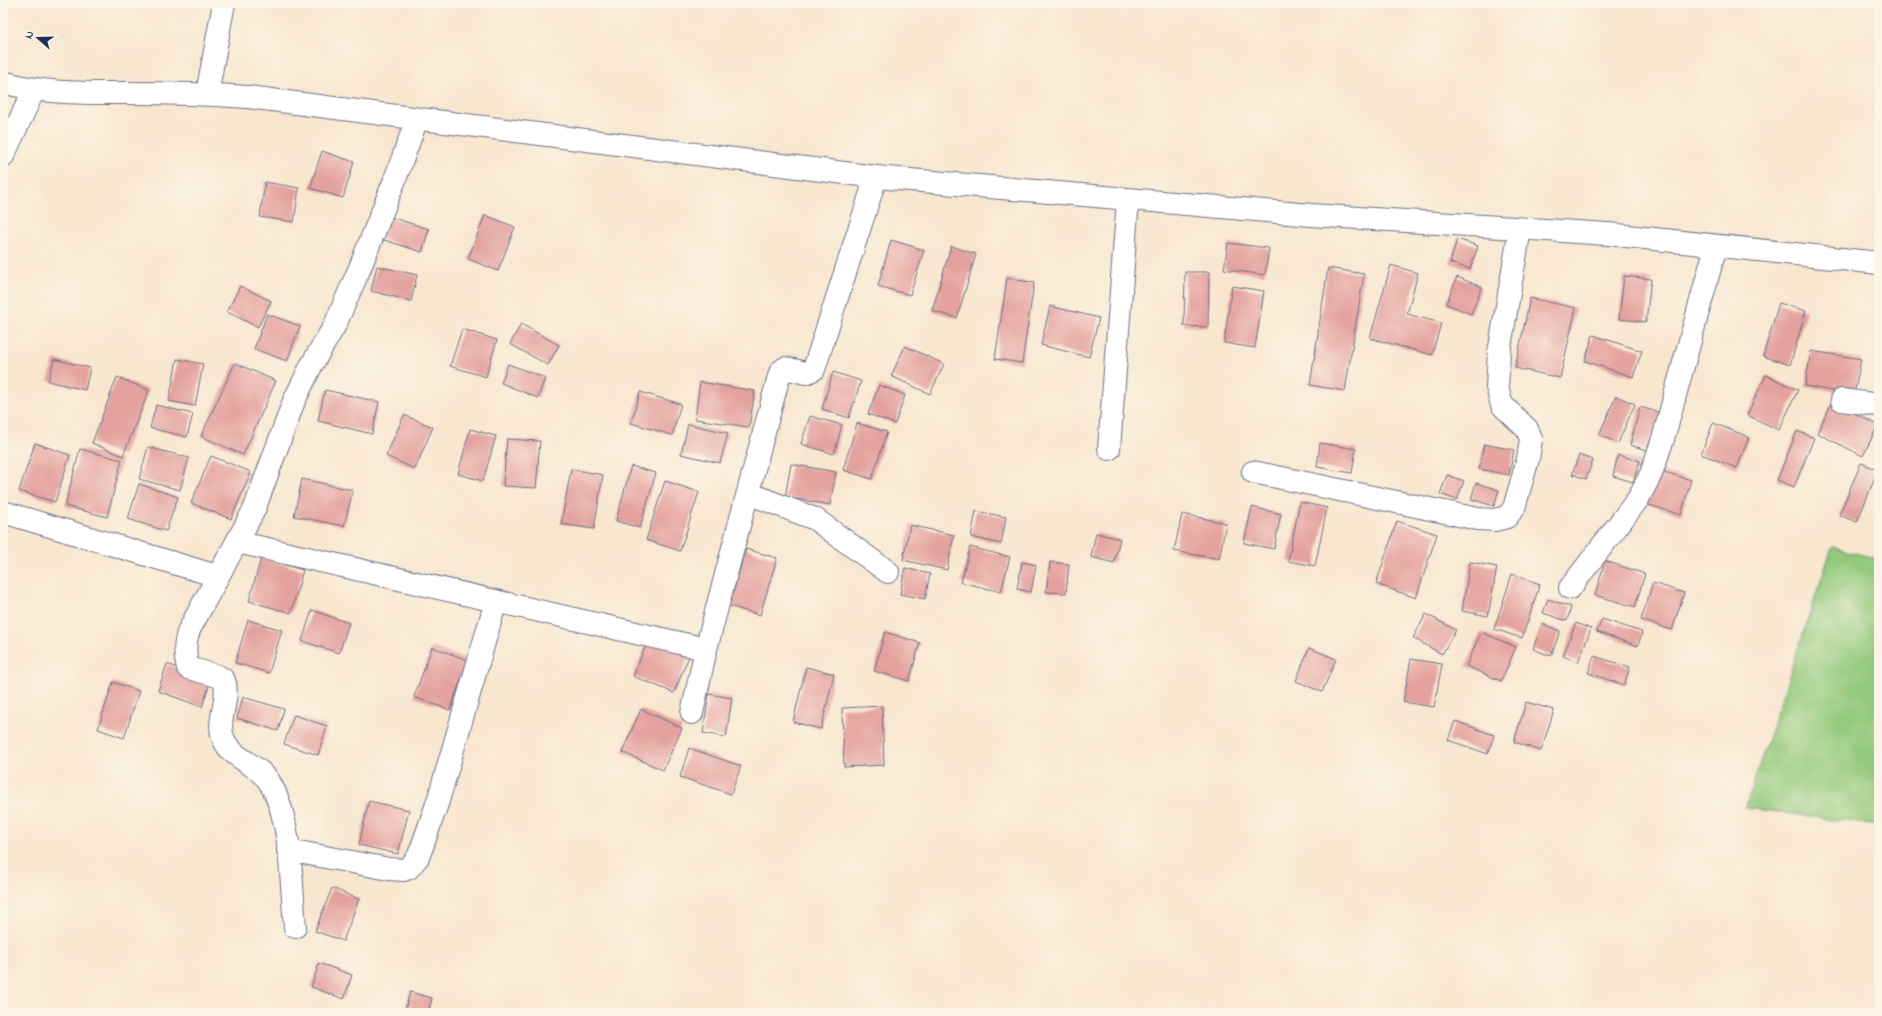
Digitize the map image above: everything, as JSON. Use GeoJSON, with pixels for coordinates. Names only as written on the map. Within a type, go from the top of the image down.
{"type":"FeatureCollection","features":[{"type":"Feature","properties":{"kind":"street"},"geometry":{"type":"LineString","coordinates":[[207,94],[224,3]]}},
{"type":"Feature","properties":{"kind":"street"},"geometry":{"type":"LineString","coordinates":[[3,82],[34,90],[65,92],[207,94],[330,107],[876,177],[1311,215],[1608,234],[1879,263]]}},
{"type":"Feature","properties":{"kind":"street"},"geometry":{"type":"LineString","coordinates":[[3,156],[34,90]]}},
{"type":"Feature","properties":{"kind":"street"},"geometry":{"type":"LineString","coordinates":[[295,927],[288,850],[280,804],[270,783],[259,769],[232,751],[223,740],[221,723],[225,692],[224,680],[218,676],[188,668],[184,647],[189,630],[254,510],[303,382],[335,325],[359,270],[417,119]]}},
{"type":"Feature","properties":{"kind":"street"},"geometry":{"type":"LineString","coordinates":[[692,713],[706,649],[781,371],[788,368],[808,373],[814,369],[876,177]]}},
{"type":"Feature","properties":{"kind":"street"},"geometry":{"type":"LineString","coordinates":[[1109,449],[1128,199]]}},
{"type":"Feature","properties":{"kind":"street"},"geometry":{"type":"LineString","coordinates":[[1253,472],[1478,519],[1495,520],[1507,517],[1514,508],[1528,459],[1531,439],[1527,429],[1502,405],[1497,387],[1499,353],[1520,229]]}},
{"type":"Feature","properties":{"kind":"street"},"geometry":{"type":"LineString","coordinates":[[1570,588],[1638,499],[1651,474],[1663,439],[1716,246]]}},
{"type":"Feature","properties":{"kind":"street"},"geometry":{"type":"LineString","coordinates":[[1842,400],[1879,405]]}},
{"type":"Feature","properties":{"kind":"street"},"geometry":{"type":"LineString","coordinates":[[748,493],[815,519],[888,572]]}},
{"type":"Feature","properties":{"kind":"street"},"geometry":{"type":"LineString","coordinates":[[3,512],[217,576]]}},
{"type":"Feature","properties":{"kind":"street"},"geometry":{"type":"LineString","coordinates":[[237,542],[706,649]]}},
{"type":"Feature","properties":{"kind":"street"},"geometry":{"type":"LineString","coordinates":[[288,850],[389,869],[404,870],[413,864],[422,847],[438,801],[496,601]]}},
{"type":"Feature","properties":{"kind":"green space"},"geometry":{"type":"Polygon","coordinates":[[[1832,547],[1879,559],[1879,825],[1745,808],[1832,547]]]}},
{"type":"Feature","properties":{"kind":"building"},"geometry":{"type":"Polygon","coordinates":[[[322,151],[354,162],[343,198],[310,188],[322,151]]]}},
{"type":"Feature","properties":{"kind":"building"},"geometry":{"type":"Polygon","coordinates":[[[265,182],[299,188],[294,222],[260,217],[265,182]]]}},
{"type":"Feature","properties":{"kind":"building"},"geometry":{"type":"Polygon","coordinates":[[[485,215],[515,227],[498,271],[468,259],[485,215]]]}},
{"type":"Feature","properties":{"kind":"building"},"geometry":{"type":"Polygon","coordinates":[[[387,216],[429,229],[422,252],[381,239],[387,216]]]}},
{"type":"Feature","properties":{"kind":"building"},"geometry":{"type":"Polygon","coordinates":[[[1457,239],[1478,246],[1470,269],[1450,263],[1457,239]]]}},
{"type":"Feature","properties":{"kind":"building"},"geometry":{"type":"Polygon","coordinates":[[[891,240],[924,250],[910,295],[878,286],[891,240]]]}},
{"type":"Feature","properties":{"kind":"building"},"geometry":{"type":"Polygon","coordinates":[[[1228,243],[1269,248],[1265,275],[1224,269],[1228,243]]]}},
{"type":"Feature","properties":{"kind":"building"},"geometry":{"type":"Polygon","coordinates":[[[951,246],[976,254],[957,318],[932,311],[951,246]]]}},
{"type":"Feature","properties":{"kind":"building"},"geometry":{"type":"Polygon","coordinates":[[[1391,265],[1418,273],[1407,314],[1441,323],[1432,355],[1370,338],[1391,265]]]}},
{"type":"Feature","properties":{"kind":"building"},"geometry":{"type":"Polygon","coordinates":[[[377,266],[417,275],[411,301],[371,291],[377,266]]]}},
{"type":"Feature","properties":{"kind":"building"},"geometry":{"type":"Polygon","coordinates":[[[1328,268],[1364,274],[1345,391],[1310,385],[1328,268]]]}},
{"type":"Feature","properties":{"kind":"building"},"geometry":{"type":"Polygon","coordinates":[[[1185,272],[1209,272],[1208,327],[1184,326],[1185,272]]]}},
{"type":"Feature","properties":{"kind":"building"},"geometry":{"type":"Polygon","coordinates":[[[1624,276],[1651,279],[1646,322],[1619,319],[1624,276]]]}},
{"type":"Feature","properties":{"kind":"building"},"geometry":{"type":"Polygon","coordinates":[[[1457,277],[1482,287],[1471,314],[1446,304],[1457,277]]]}},
{"type":"Feature","properties":{"kind":"building"},"geometry":{"type":"Polygon","coordinates":[[[1007,278],[1034,283],[1022,363],[995,359],[1007,278]]]}},
{"type":"Feature","properties":{"kind":"building"},"geometry":{"type":"Polygon","coordinates":[[[240,286],[271,301],[258,327],[227,312],[240,286]]]}},
{"type":"Feature","properties":{"kind":"building"},"geometry":{"type":"Polygon","coordinates":[[[1232,286],[1264,291],[1255,348],[1224,343],[1232,286]]]}},
{"type":"Feature","properties":{"kind":"building"},"geometry":{"type":"Polygon","coordinates":[[[1530,298],[1576,308],[1560,378],[1515,368],[1530,298]]]}},
{"type":"Feature","properties":{"kind":"building"},"geometry":{"type":"Polygon","coordinates":[[[1779,303],[1806,311],[1790,365],[1763,356],[1779,303]]]}},
{"type":"Feature","properties":{"kind":"building"},"geometry":{"type":"Polygon","coordinates":[[[1050,306],[1099,318],[1089,357],[1041,345],[1050,306]]]}},
{"type":"Feature","properties":{"kind":"building"},"geometry":{"type":"Polygon","coordinates":[[[267,314],[300,326],[287,361],[254,349],[267,314]]]}},
{"type":"Feature","properties":{"kind":"building"},"geometry":{"type":"Polygon","coordinates":[[[521,324],[559,345],[548,365],[510,344],[521,324]]]}},
{"type":"Feature","properties":{"kind":"building"},"geometry":{"type":"Polygon","coordinates":[[[462,329],[497,340],[486,377],[450,366],[462,329]]]}},
{"type":"Feature","properties":{"kind":"building"},"geometry":{"type":"Polygon","coordinates":[[[1593,335],[1642,351],[1633,377],[1585,361],[1593,335]]]}},
{"type":"Feature","properties":{"kind":"building"},"geometry":{"type":"Polygon","coordinates":[[[905,346],[944,364],[930,394],[891,376],[905,346]]]}},
{"type":"Feature","properties":{"kind":"building"},"geometry":{"type":"Polygon","coordinates":[[[1811,351],[1861,359],[1854,395],[1805,386],[1811,351]]]}},
{"type":"Feature","properties":{"kind":"building"},"geometry":{"type":"Polygon","coordinates":[[[54,359],[90,368],[85,390],[48,381],[54,359]]]}},
{"type":"Feature","properties":{"kind":"building"},"geometry":{"type":"Polygon","coordinates":[[[177,359],[203,364],[195,406],[169,401],[177,359]]]}},
{"type":"Feature","properties":{"kind":"building"},"geometry":{"type":"Polygon","coordinates":[[[235,363],[276,381],[243,455],[201,436],[235,363]]]}},
{"type":"Feature","properties":{"kind":"building"},"geometry":{"type":"Polygon","coordinates":[[[508,364],[545,378],[538,398],[501,383],[508,364]]]}},
{"type":"Feature","properties":{"kind":"building"},"geometry":{"type":"Polygon","coordinates":[[[833,372],[861,381],[849,418],[822,409],[833,372]]]}},
{"type":"Feature","properties":{"kind":"building"},"geometry":{"type":"Polygon","coordinates":[[[1766,375],[1798,390],[1779,430],[1747,415],[1766,375]]]}},
{"type":"Feature","properties":{"kind":"building"},"geometry":{"type":"Polygon","coordinates":[[[117,377],[149,390],[123,456],[92,443],[117,377]]]}},
{"type":"Feature","properties":{"kind":"building"},"geometry":{"type":"Polygon","coordinates":[[[700,382],[755,391],[749,427],[695,419],[700,382]]]}},
{"type":"Feature","properties":{"kind":"building"},"geometry":{"type":"Polygon","coordinates":[[[879,385],[905,395],[895,424],[868,414],[879,385]]]}},
{"type":"Feature","properties":{"kind":"building"},"geometry":{"type":"Polygon","coordinates":[[[325,390],[379,402],[372,434],[318,421],[325,390]]]}},
{"type":"Feature","properties":{"kind":"building"},"geometry":{"type":"Polygon","coordinates":[[[640,392],[681,404],[672,435],[631,423],[640,392]]]}},
{"type":"Feature","properties":{"kind":"building"},"geometry":{"type":"Polygon","coordinates":[[[1616,396],[1635,404],[1618,443],[1599,435],[1616,396]]]}},
{"type":"Feature","properties":{"kind":"building"},"geometry":{"type":"Polygon","coordinates":[[[1832,402],[1878,425],[1863,456],[1817,433],[1832,402]]]}},
{"type":"Feature","properties":{"kind":"building"},"geometry":{"type":"Polygon","coordinates":[[[156,405],[193,414],[187,437],[150,428],[156,405]]]}},
{"type":"Feature","properties":{"kind":"building"},"geometry":{"type":"Polygon","coordinates":[[[1640,407],[1661,413],[1650,451],[1630,445],[1640,407]]]}},
{"type":"Feature","properties":{"kind":"building"},"geometry":{"type":"Polygon","coordinates":[[[404,415],[433,427],[415,469],[386,456],[404,415]]]}},
{"type":"Feature","properties":{"kind":"building"},"geometry":{"type":"Polygon","coordinates":[[[810,416],[842,425],[834,454],[801,444],[810,416]]]}},
{"type":"Feature","properties":{"kind":"building"},"geometry":{"type":"Polygon","coordinates":[[[857,423],[887,432],[872,479],[843,470],[857,423]]]}},
{"type":"Feature","properties":{"kind":"building"},"geometry":{"type":"Polygon","coordinates":[[[1713,423],[1749,437],[1737,468],[1701,454],[1713,423]]]}},
{"type":"Feature","properties":{"kind":"building"},"geometry":{"type":"Polygon","coordinates":[[[688,424],[728,433],[720,463],[681,454],[688,424]]]}},
{"type":"Feature","properties":{"kind":"building"},"geometry":{"type":"Polygon","coordinates":[[[470,429],[496,436],[483,481],[458,474],[470,429]]]}},
{"type":"Feature","properties":{"kind":"building"},"geometry":{"type":"Polygon","coordinates":[[[1797,431],[1814,438],[1794,487],[1777,480],[1797,431]]]}},
{"type":"Feature","properties":{"kind":"building"},"geometry":{"type":"Polygon","coordinates":[[[507,439],[540,441],[536,488],[503,486],[507,439]]]}},
{"type":"Feature","properties":{"kind":"building"},"geometry":{"type":"Polygon","coordinates":[[[35,443],[70,455],[55,502],[19,491],[35,443]]]}},
{"type":"Feature","properties":{"kind":"building"},"geometry":{"type":"Polygon","coordinates":[[[1320,443],[1356,449],[1352,473],[1317,467],[1320,443]]]}},
{"type":"Feature","properties":{"kind":"building"},"geometry":{"type":"Polygon","coordinates":[[[1484,444],[1514,450],[1509,475],[1479,469],[1484,444]]]}},
{"type":"Feature","properties":{"kind":"building"},"geometry":{"type":"Polygon","coordinates":[[[148,447],[189,458],[180,490],[139,479],[148,447]]]}},
{"type":"Feature","properties":{"kind":"building"},"geometry":{"type":"Polygon","coordinates":[[[80,449],[122,460],[107,517],[65,506],[80,449]]]}},
{"type":"Feature","properties":{"kind":"building"},"geometry":{"type":"Polygon","coordinates":[[[1579,455],[1593,460],[1586,479],[1572,474],[1579,455]]]}},
{"type":"Feature","properties":{"kind":"building"},"geometry":{"type":"Polygon","coordinates":[[[1618,455],[1640,461],[1633,482],[1613,476],[1618,455]]]}},
{"type":"Feature","properties":{"kind":"building"},"geometry":{"type":"Polygon","coordinates":[[[211,456],[251,472],[231,519],[191,503],[211,456]]]}},
{"type":"Feature","properties":{"kind":"building"},"geometry":{"type":"Polygon","coordinates":[[[1861,463],[1878,470],[1857,522],[1839,515],[1861,463]]]}},
{"type":"Feature","properties":{"kind":"building"},"geometry":{"type":"Polygon","coordinates":[[[791,464],[836,472],[830,505],[785,497],[791,464]]]}},
{"type":"Feature","properties":{"kind":"building"},"geometry":{"type":"Polygon","coordinates":[[[631,466],[656,473],[640,528],[616,521],[631,466]]]}},
{"type":"Feature","properties":{"kind":"building"},"geometry":{"type":"Polygon","coordinates":[[[571,469],[603,475],[594,529],[561,524],[571,469]]]}},
{"type":"Feature","properties":{"kind":"building"},"geometry":{"type":"Polygon","coordinates":[[[1654,469],[1691,480],[1681,515],[1643,503],[1654,469]]]}},
{"type":"Feature","properties":{"kind":"building"},"geometry":{"type":"Polygon","coordinates":[[[1447,475],[1464,481],[1457,500],[1440,494],[1447,475]]]}},
{"type":"Feature","properties":{"kind":"building"},"geometry":{"type":"Polygon","coordinates":[[[302,479],[353,490],[344,526],[294,516],[302,479]]]}},
{"type":"Feature","properties":{"kind":"building"},"geometry":{"type":"Polygon","coordinates":[[[665,481],[699,492],[680,551],[646,540],[665,481]]]}},
{"type":"Feature","properties":{"kind":"building"},"geometry":{"type":"Polygon","coordinates":[[[1476,483],[1499,490],[1494,506],[1471,499],[1476,483]]]}},
{"type":"Feature","properties":{"kind":"building"},"geometry":{"type":"Polygon","coordinates":[[[139,484],[178,497],[166,531],[128,519],[139,484]]]}},
{"type":"Feature","properties":{"kind":"building"},"geometry":{"type":"Polygon","coordinates":[[[1300,502],[1327,508],[1315,566],[1288,561],[1300,502]]]}},
{"type":"Feature","properties":{"kind":"building"},"geometry":{"type":"Polygon","coordinates":[[[1252,507],[1281,514],[1274,549],[1244,543],[1252,507]]]}},
{"type":"Feature","properties":{"kind":"building"},"geometry":{"type":"Polygon","coordinates":[[[976,511],[1006,517],[1001,544],[971,537],[976,511]]]}},
{"type":"Feature","properties":{"kind":"building"},"geometry":{"type":"Polygon","coordinates":[[[1182,514],[1226,523],[1219,559],[1174,551],[1182,514]]]}},
{"type":"Feature","properties":{"kind":"building"},"geometry":{"type":"Polygon","coordinates":[[[1397,521],[1437,534],[1416,598],[1376,584],[1397,521]]]}},
{"type":"Feature","properties":{"kind":"building"},"geometry":{"type":"Polygon","coordinates":[[[910,525],[954,535],[947,570],[903,560],[910,525]]]}},
{"type":"Feature","properties":{"kind":"building"},"geometry":{"type":"Polygon","coordinates":[[[1096,533],[1120,539],[1114,563],[1091,557],[1096,533]]]}},
{"type":"Feature","properties":{"kind":"building"},"geometry":{"type":"Polygon","coordinates":[[[970,547],[1010,557],[1001,592],[961,582],[970,547]]]}},
{"type":"Feature","properties":{"kind":"building"},"geometry":{"type":"Polygon","coordinates":[[[746,549],[777,558],[760,615],[729,606],[746,549]]]}},
{"type":"Feature","properties":{"kind":"building"},"geometry":{"type":"Polygon","coordinates":[[[261,558],[303,570],[291,613],[249,601],[261,558]]]}},
{"type":"Feature","properties":{"kind":"building"},"geometry":{"type":"Polygon","coordinates":[[[1605,561],[1645,574],[1635,607],[1595,595],[1605,561]]]}},
{"type":"Feature","properties":{"kind":"building"},"geometry":{"type":"Polygon","coordinates":[[[1022,562],[1036,565],[1031,592],[1017,589],[1022,562]]]}},
{"type":"Feature","properties":{"kind":"building"},"geometry":{"type":"Polygon","coordinates":[[[1050,562],[1069,564],[1066,593],[1046,592],[1050,562]]]}},
{"type":"Feature","properties":{"kind":"building"},"geometry":{"type":"Polygon","coordinates":[[[1470,562],[1497,567],[1488,616],[1462,611],[1470,562]]]}},
{"type":"Feature","properties":{"kind":"building"},"geometry":{"type":"Polygon","coordinates":[[[905,568],[930,574],[925,599],[900,594],[905,568]]]}},
{"type":"Feature","properties":{"kind":"building"},"geometry":{"type":"Polygon","coordinates":[[[1512,574],[1540,584],[1522,638],[1494,629],[1512,574]]]}},
{"type":"Feature","properties":{"kind":"building"},"geometry":{"type":"Polygon","coordinates":[[[1653,583],[1684,593],[1672,630],[1641,620],[1653,583]]]}},
{"type":"Feature","properties":{"kind":"building"},"geometry":{"type":"Polygon","coordinates":[[[1548,599],[1571,607],[1567,621],[1543,613],[1548,599]]]}},
{"type":"Feature","properties":{"kind":"building"},"geometry":{"type":"Polygon","coordinates":[[[312,610],[349,623],[339,653],[302,641],[312,610]]]}},
{"type":"Feature","properties":{"kind":"building"},"geometry":{"type":"Polygon","coordinates":[[[1426,614],[1456,630],[1442,654],[1413,638],[1426,614]]]}},
{"type":"Feature","properties":{"kind":"building"},"geometry":{"type":"Polygon","coordinates":[[[1602,619],[1642,632],[1638,646],[1597,632],[1602,619]]]}},
{"type":"Feature","properties":{"kind":"building"},"geometry":{"type":"Polygon","coordinates":[[[248,620],[282,630],[269,673],[235,663],[248,620]]]}},
{"type":"Feature","properties":{"kind":"building"},"geometry":{"type":"Polygon","coordinates":[[[1576,623],[1591,629],[1578,662],[1563,656],[1576,623]]]}},
{"type":"Feature","properties":{"kind":"building"},"geometry":{"type":"Polygon","coordinates":[[[1542,624],[1560,631],[1551,656],[1533,649],[1542,624]]]}},
{"type":"Feature","properties":{"kind":"building"},"geometry":{"type":"Polygon","coordinates":[[[885,632],[920,643],[909,681],[874,671],[885,632]]]}},
{"type":"Feature","properties":{"kind":"building"},"geometry":{"type":"Polygon","coordinates":[[[1481,632],[1516,647],[1501,681],[1466,666],[1481,632]]]}},
{"type":"Feature","properties":{"kind":"building"},"geometry":{"type":"Polygon","coordinates":[[[648,640],[689,656],[674,693],[633,676],[648,640]]]}},
{"type":"Feature","properties":{"kind":"building"},"geometry":{"type":"Polygon","coordinates":[[[432,647],[468,660],[450,710],[414,697],[432,647]]]}},
{"type":"Feature","properties":{"kind":"building"},"geometry":{"type":"Polygon","coordinates":[[[1309,648],[1336,659],[1322,692],[1296,681],[1309,648]]]}},
{"type":"Feature","properties":{"kind":"building"},"geometry":{"type":"Polygon","coordinates":[[[1594,656],[1630,667],[1624,685],[1588,673],[1594,656]]]}},
{"type":"Feature","properties":{"kind":"building"},"geometry":{"type":"Polygon","coordinates":[[[1411,659],[1442,664],[1434,707],[1403,702],[1411,659]]]}},
{"type":"Feature","properties":{"kind":"building"},"geometry":{"type":"Polygon","coordinates":[[[167,664],[211,680],[202,707],[158,691],[167,664]]]}},
{"type":"Feature","properties":{"kind":"building"},"geometry":{"type":"Polygon","coordinates":[[[806,667],[834,674],[821,729],[793,722],[806,667]]]}},
{"type":"Feature","properties":{"kind":"building"},"geometry":{"type":"Polygon","coordinates":[[[113,682],[139,691],[124,738],[98,729],[113,682]]]}},
{"type":"Feature","properties":{"kind":"building"},"geometry":{"type":"Polygon","coordinates":[[[709,694],[732,698],[726,737],[703,733],[709,694]]]}},
{"type":"Feature","properties":{"kind":"building"},"geometry":{"type":"Polygon","coordinates":[[[243,697],[284,709],[278,731],[237,718],[243,697]]]}},
{"type":"Feature","properties":{"kind":"building"},"geometry":{"type":"Polygon","coordinates":[[[1526,702],[1554,710],[1541,751],[1514,742],[1526,702]]]}},
{"type":"Feature","properties":{"kind":"building"},"geometry":{"type":"Polygon","coordinates":[[[882,706],[884,765],[844,767],[842,708],[882,706]]]}},
{"type":"Feature","properties":{"kind":"building"},"geometry":{"type":"Polygon","coordinates":[[[641,709],[682,728],[663,770],[622,752],[641,709]]]}},
{"type":"Feature","properties":{"kind":"building"},"geometry":{"type":"Polygon","coordinates":[[[294,715],[327,726],[318,755],[284,744],[294,715]]]}},
{"type":"Feature","properties":{"kind":"building"},"geometry":{"type":"Polygon","coordinates":[[[1455,721],[1494,735],[1488,754],[1448,740],[1455,721]]]}},
{"type":"Feature","properties":{"kind":"building"},"geometry":{"type":"Polygon","coordinates":[[[689,748],[741,766],[731,794],[680,777],[689,748]]]}},
{"type":"Feature","properties":{"kind":"building"},"geometry":{"type":"Polygon","coordinates":[[[369,801],[409,810],[398,854],[359,845],[369,801]]]}},
{"type":"Feature","properties":{"kind":"building"},"geometry":{"type":"Polygon","coordinates":[[[332,888],[359,899],[343,941],[315,931],[332,888]]]}},
{"type":"Feature","properties":{"kind":"building"},"geometry":{"type":"Polygon","coordinates":[[[319,963],[352,975],[344,999],[311,987],[319,963]]]}},
{"type":"Feature","properties":{"kind":"building"},"geometry":{"type":"Polygon","coordinates":[[[410,992],[432,998],[428,1013],[404,1013],[410,992]]]}}]}
